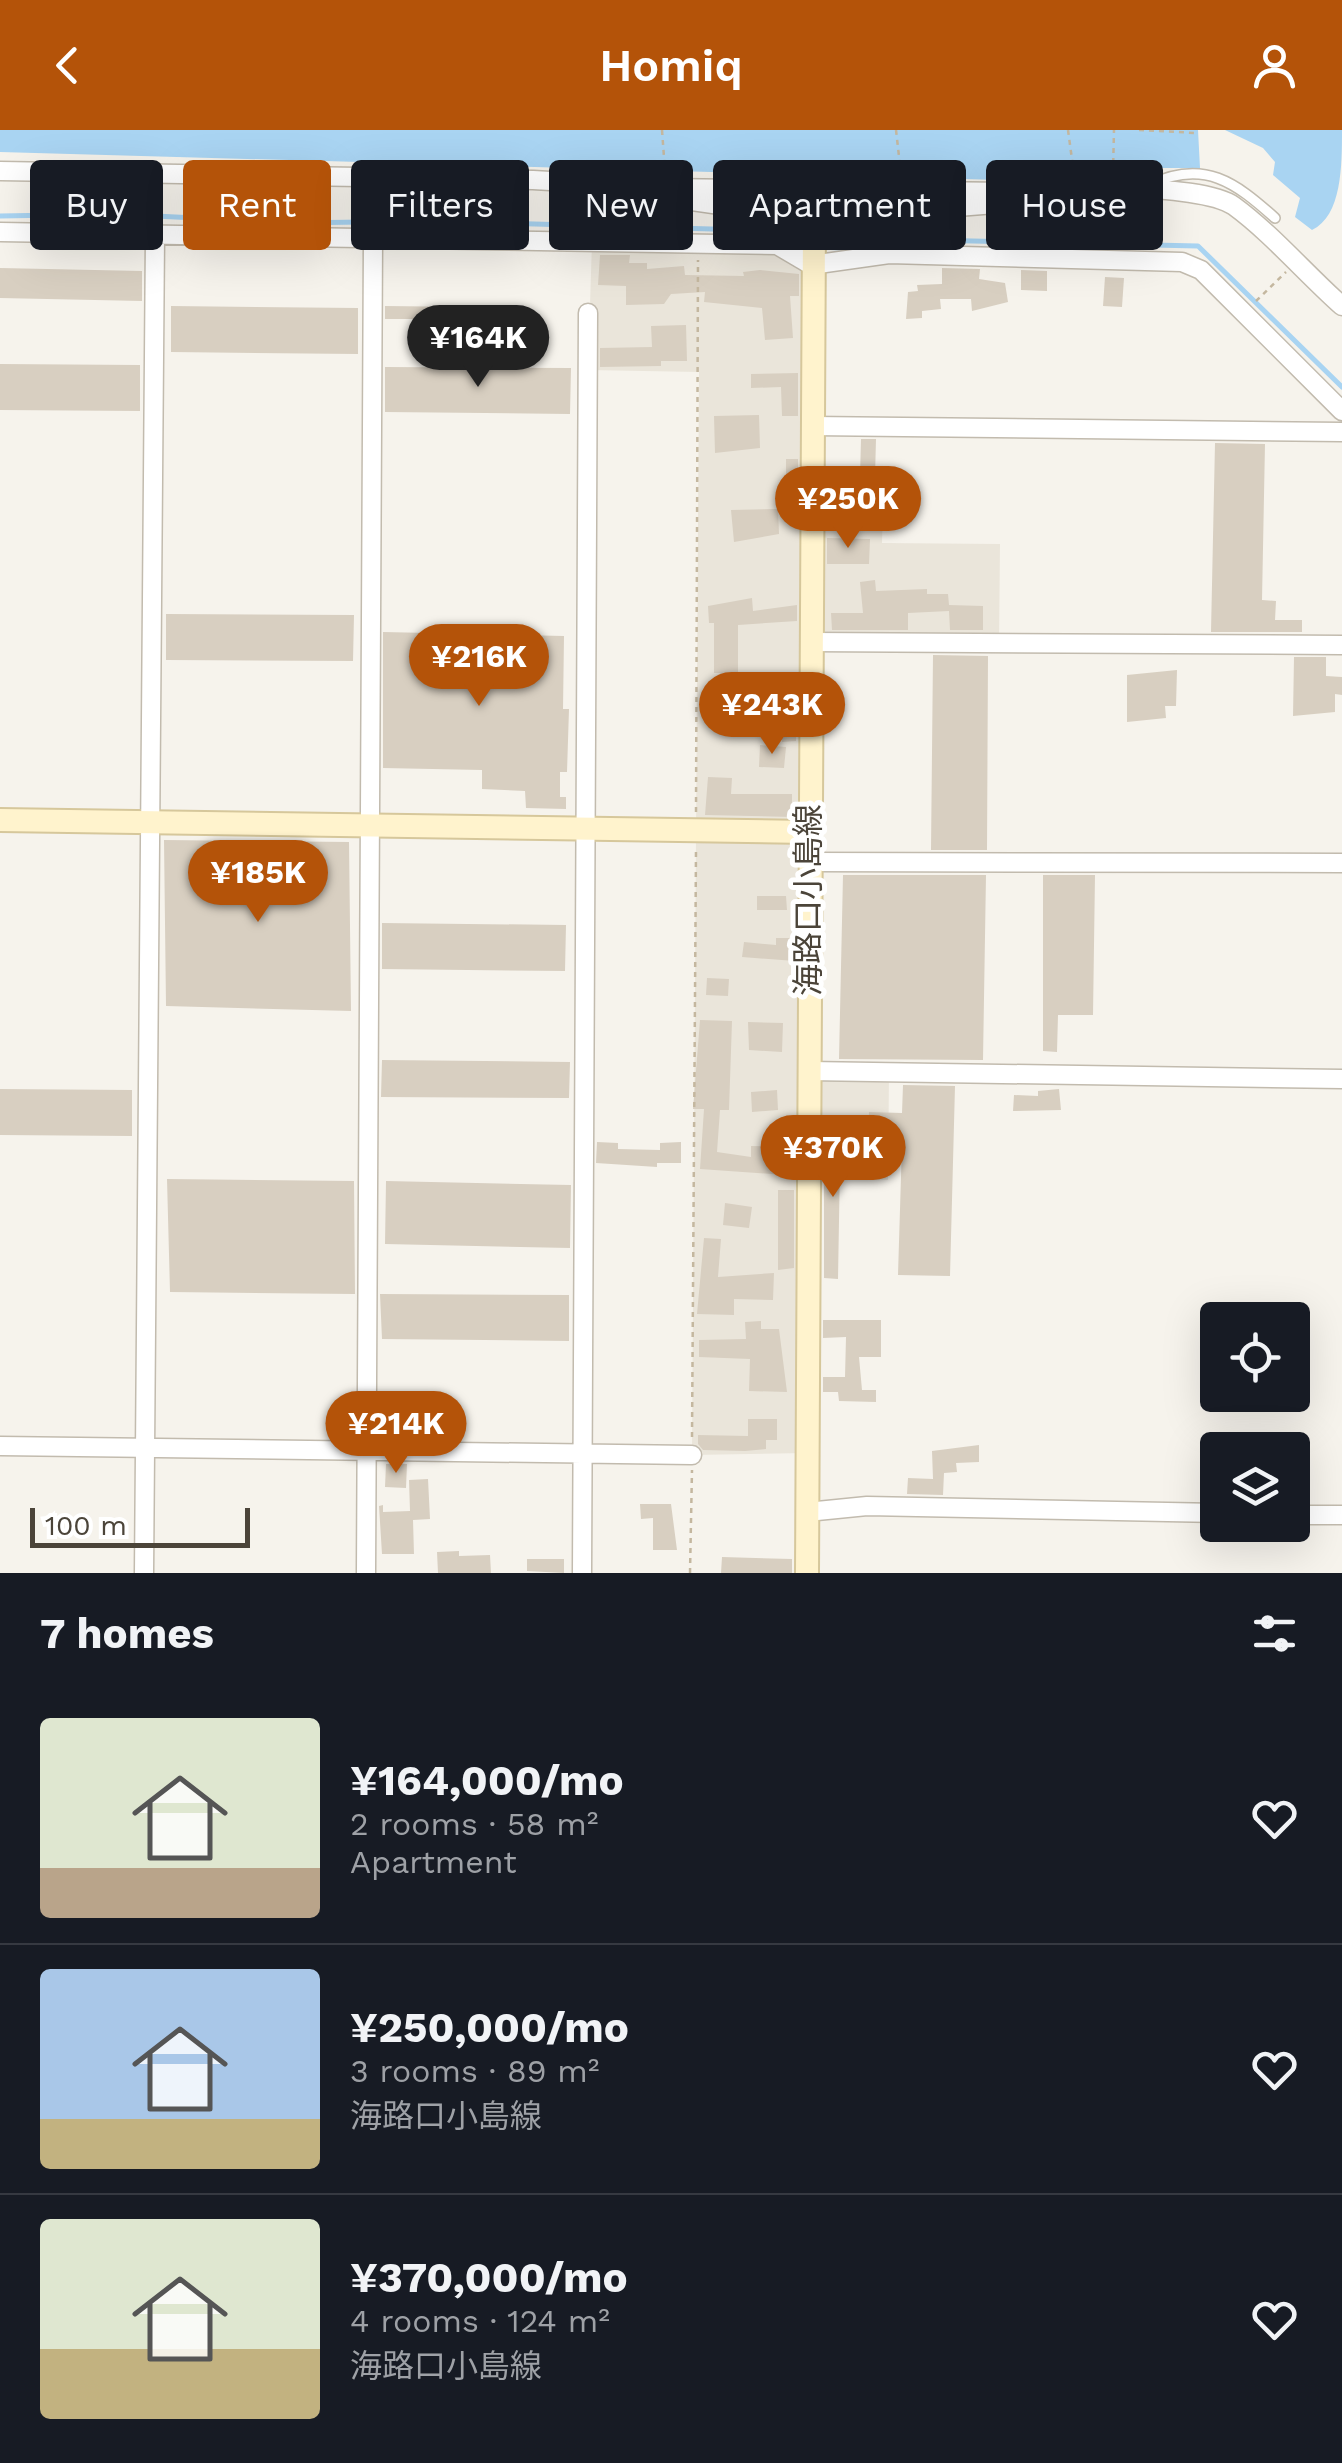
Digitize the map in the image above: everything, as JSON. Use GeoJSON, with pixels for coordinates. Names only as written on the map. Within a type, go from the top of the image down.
{"type":"FeatureCollection","features":[{"type":"Feature","properties":{"kind":"main road","name":"海路口小島線"},"geometry":{"type":"LineString","coordinates":[[807,1573],[812,250]]}},
{"type":"Feature","properties":{"kind":"main road"},"geometry":{"type":"LineString","coordinates":[[0,820],[808,832]]}},
{"type":"Feature","properties":{"kind":"street"},"geometry":{"type":"LineString","coordinates":[[0,171],[549,182]]}},
{"type":"Feature","properties":{"kind":"street"},"geometry":{"type":"LineString","coordinates":[[693,188],[986,191]]}},
{"type":"Feature","properties":{"kind":"street"},"geometry":{"type":"LineString","coordinates":[[1163,192],[1198,193],[1234,207],[1342,306]]}},
{"type":"Feature","properties":{"kind":"street"},"geometry":{"type":"LineString","coordinates":[[0,232],[30,233]]}},
{"type":"Feature","properties":{"kind":"street"},"geometry":{"type":"LineString","coordinates":[[163,235],[351,238]]}},
{"type":"Feature","properties":{"kind":"street"},"geometry":{"type":"LineString","coordinates":[[529,240],[713,243]]}},
{"type":"Feature","properties":{"kind":"street"},"geometry":{"type":"LineString","coordinates":[[144,1573],[155,250]]}},
{"type":"Feature","properties":{"kind":"street"},"geometry":{"type":"LineString","coordinates":[[366,1573],[373,250]]}},
{"type":"Feature","properties":{"kind":"street"},"geometry":{"type":"LineString","coordinates":[[827,250],[1192,264],[1342,411]]}},
{"type":"Feature","properties":{"kind":"street"},"geometry":{"type":"LineString","coordinates":[[582,1573],[589,830],[588,313]]}},
{"type":"Feature","properties":{"kind":"street"},"geometry":{"type":"LineString","coordinates":[[812,426],[1342,432]]}},
{"type":"Feature","properties":{"kind":"street"},"geometry":{"type":"LineString","coordinates":[[810,642],[1342,645]]}},
{"type":"Feature","properties":{"kind":"street"},"geometry":{"type":"LineString","coordinates":[[808,862],[1342,863]]}},
{"type":"Feature","properties":{"kind":"street"},"geometry":{"type":"LineString","coordinates":[[809,1071],[1342,1078]]}},
{"type":"Feature","properties":{"kind":"street"},"geometry":{"type":"LineString","coordinates":[[0,1446],[692,1455]]}},
{"type":"Feature","properties":{"kind":"street"},"geometry":{"type":"LineString","coordinates":[[807,1512],[866,1506],[1200,1514]]}},
{"type":"Feature","properties":{"kind":"street"},"geometry":{"type":"LineString","coordinates":[[1310,1515],[1342,1516]]}},
{"type":"Feature","properties":{"kind":"lane"},"geometry":{"type":"LineString","coordinates":[[1163,180],[1220,176],[1234,181],[1275,218]]}},
{"type":"Feature","properties":{"kind":"path"},"geometry":{"type":"LineString","coordinates":[[662,130],[664,160]]}},
{"type":"Feature","properties":{"kind":"path"},"geometry":{"type":"LineString","coordinates":[[896,130],[899,160]]}},
{"type":"Feature","properties":{"kind":"path"},"geometry":{"type":"LineString","coordinates":[[1068,130],[1073,160]]}},
{"type":"Feature","properties":{"kind":"path"},"geometry":{"type":"LineString","coordinates":[[1113,160],[1114,130]]}},
{"type":"Feature","properties":{"kind":"path"},"geometry":{"type":"LineString","coordinates":[[1140,130],[1196,133]]}},
{"type":"Feature","properties":{"kind":"path"},"geometry":{"type":"LineString","coordinates":[[690,1573],[698,243]]}},
{"type":"Feature","properties":{"kind":"path"},"geometry":{"type":"LineString","coordinates":[[1263,294],[1294,264]]}},
{"type":"Feature","properties":{"kind":"shaded area"},"geometry":{"type":"Polygon","coordinates":[[[693,243],[713,244],[713,250],[786,250],[811,265],[812,500],[883,506],[882,543],[1000,544],[999,643],[811,642],[809,1071],[889,1072],[888,1180],[808,1177],[807,1453],[692,1455],[699,372],[588,370],[592,250],[693,250],[693,243]]]}},
{"type":"Feature","properties":{"kind":"water"},"geometry":{"type":"Polygon","coordinates":[[[0,130],[1198,130],[1200,168],[1163,168],[1163,160],[986,160],[986,180],[966,179],[966,160],[713,160],[713,172],[693,171],[693,160],[549,160],[549,167],[529,167],[529,160],[351,162],[0,152],[0,130]]]}},
{"type":"Feature","properties":{"kind":"water"},"geometry":{"type":"Polygon","coordinates":[[[1225,130],[1342,130],[1338,188],[1322,223],[1312,230],[1295,217],[1300,198],[1273,175],[1275,162],[1263,148],[1225,130]]]}},
{"type":"Feature","properties":{"kind":"building"},"geometry":{"type":"Polygon","coordinates":[[[600,255],[630,255],[629,263],[647,263],[647,269],[684,266],[685,275],[744,276],[743,272],[760,270],[799,274],[799,296],[790,296],[793,338],[765,340],[762,308],[704,302],[705,292],[671,294],[664,304],[626,305],[626,286],[598,285],[600,255]]]}},
{"type":"Feature","properties":{"kind":"building"},"geometry":{"type":"Polygon","coordinates":[[[0,268],[142,271],[142,301],[0,298],[0,268]]]}},
{"type":"Feature","properties":{"kind":"building"},"geometry":{"type":"Polygon","coordinates":[[[942,268],[980,269],[979,279],[1005,283],[1008,302],[972,311],[971,299],[940,299],[941,309],[922,311],[922,318],[906,319],[908,292],[918,291],[917,285],[942,284],[942,268]]]}},
{"type":"Feature","properties":{"kind":"building"},"geometry":{"type":"Polygon","coordinates":[[[1021,270],[1047,271],[1047,291],[1021,290],[1021,270]]]}},
{"type":"Feature","properties":{"kind":"building"},"geometry":{"type":"Polygon","coordinates":[[[1105,277],[1124,278],[1122,307],[1103,306],[1105,277]]]}},
{"type":"Feature","properties":{"kind":"building"},"geometry":{"type":"Polygon","coordinates":[[[171,306],[358,308],[358,354],[171,352],[171,306]]]}},
{"type":"Feature","properties":{"kind":"building"},"geometry":{"type":"Polygon","coordinates":[[[385,306],[472,307],[472,319],[385,319],[385,306]]]}},
{"type":"Feature","properties":{"kind":"building"},"geometry":{"type":"Polygon","coordinates":[[[686,325],[687,361],[661,361],[661,366],[600,367],[600,348],[652,347],[651,326],[686,325]]]}},
{"type":"Feature","properties":{"kind":"building"},"geometry":{"type":"Polygon","coordinates":[[[0,364],[140,365],[140,411],[0,410],[0,364]]]}},
{"type":"Feature","properties":{"kind":"building"},"geometry":{"type":"Polygon","coordinates":[[[385,367],[571,368],[570,414],[385,412],[385,367]]]}},
{"type":"Feature","properties":{"kind":"building"},"geometry":{"type":"Polygon","coordinates":[[[798,373],[798,416],[782,416],[781,387],[751,388],[751,374],[798,373]]]}},
{"type":"Feature","properties":{"kind":"building"},"geometry":{"type":"Polygon","coordinates":[[[759,415],[760,448],[715,453],[714,416],[759,415]]]}},
{"type":"Feature","properties":{"kind":"building"},"geometry":{"type":"Polygon","coordinates":[[[861,439],[876,439],[875,477],[860,477],[861,439]]]}},
{"type":"Feature","properties":{"kind":"building"},"geometry":{"type":"Polygon","coordinates":[[[1215,443],[1265,444],[1262,600],[1276,601],[1275,620],[1302,620],[1302,632],[1211,632],[1215,443]]]}},
{"type":"Feature","properties":{"kind":"building"},"geometry":{"type":"Polygon","coordinates":[[[786,459],[798,459],[798,488],[786,488],[786,459]]]}},
{"type":"Feature","properties":{"kind":"building"},"geometry":{"type":"Polygon","coordinates":[[[778,509],[779,534],[734,542],[731,510],[778,509]]]}},
{"type":"Feature","properties":{"kind":"building"},"geometry":{"type":"Polygon","coordinates":[[[827,538],[870,539],[869,564],[827,564],[827,538]]]}},
{"type":"Feature","properties":{"kind":"building"},"geometry":{"type":"Polygon","coordinates":[[[875,580],[876,591],[927,589],[927,594],[948,594],[949,605],[983,606],[983,630],[950,630],[949,611],[908,613],[908,630],[832,630],[831,613],[863,613],[860,582],[875,580]]]}},
{"type":"Feature","properties":{"kind":"building"},"geometry":{"type":"Polygon","coordinates":[[[752,598],[753,611],[797,605],[797,621],[738,625],[738,682],[761,682],[761,672],[788,672],[788,701],[751,701],[751,706],[737,706],[732,732],[720,730],[724,706],[720,673],[714,673],[714,623],[709,623],[708,606],[752,598]]]}},
{"type":"Feature","properties":{"kind":"building"},"geometry":{"type":"Polygon","coordinates":[[[166,614],[354,615],[353,661],[166,660],[166,614]]]}},
{"type":"Feature","properties":{"kind":"building"},"geometry":{"type":"Polygon","coordinates":[[[383,632],[564,636],[563,709],[569,709],[567,772],[560,772],[560,797],[566,797],[566,809],[526,808],[525,791],[482,789],[482,770],[383,768],[383,632]]]}},
{"type":"Feature","properties":{"kind":"building"},"geometry":{"type":"Polygon","coordinates":[[[933,655],[988,656],[987,850],[931,850],[933,655]]]}},
{"type":"Feature","properties":{"kind":"building"},"geometry":{"type":"Polygon","coordinates":[[[1294,657],[1326,657],[1326,676],[1342,677],[1342,695],[1335,694],[1335,712],[1293,716],[1294,657]]]}},
{"type":"Feature","properties":{"kind":"building"},"geometry":{"type":"Polygon","coordinates":[[[1177,670],[1176,706],[1165,706],[1166,718],[1127,722],[1127,675],[1177,670]]]}},
{"type":"Feature","properties":{"kind":"building"},"geometry":{"type":"Polygon","coordinates":[[[782,709],[796,709],[796,741],[782,742],[782,709]]]}},
{"type":"Feature","properties":{"kind":"building"},"geometry":{"type":"Polygon","coordinates":[[[760,745],[786,747],[784,768],[759,767],[760,745]]]}},
{"type":"Feature","properties":{"kind":"building"},"geometry":{"type":"Polygon","coordinates":[[[708,777],[732,778],[731,794],[792,794],[792,817],[705,815],[708,777]]]}},
{"type":"Feature","properties":{"kind":"building"},"geometry":{"type":"Polygon","coordinates":[[[164,840],[349,842],[351,1011],[166,1006],[164,840]]]}},
{"type":"Feature","properties":{"kind":"building"},"geometry":{"type":"Polygon","coordinates":[[[843,875],[986,875],[983,1060],[839,1059],[843,875]]]}},
{"type":"Feature","properties":{"kind":"building"},"geometry":{"type":"Polygon","coordinates":[[[1043,875],[1095,875],[1093,1015],[1058,1015],[1057,1052],[1043,1051],[1043,875]]]}},
{"type":"Feature","properties":{"kind":"building"},"geometry":{"type":"Polygon","coordinates":[[[757,896],[786,896],[787,910],[757,910],[757,896]]]}},
{"type":"Feature","properties":{"kind":"building"},"geometry":{"type":"Polygon","coordinates":[[[382,923],[566,925],[565,971],[382,969],[382,923]]]}},
{"type":"Feature","properties":{"kind":"building"},"geometry":{"type":"Polygon","coordinates":[[[776,938],[795,938],[795,961],[742,957],[744,942],[776,945],[776,938]]]}},
{"type":"Feature","properties":{"kind":"building"},"geometry":{"type":"Polygon","coordinates":[[[707,978],[729,979],[728,996],[706,995],[707,978]]]}},
{"type":"Feature","properties":{"kind":"building"},"geometry":{"type":"Polygon","coordinates":[[[700,1020],[732,1021],[729,1110],[720,1110],[717,1152],[751,1157],[751,1146],[788,1147],[786,1175],[700,1169],[704,1109],[693,1109],[700,1020]]]}},
{"type":"Feature","properties":{"kind":"building"},"geometry":{"type":"Polygon","coordinates":[[[748,1022],[783,1023],[782,1052],[749,1050],[748,1022]]]}},
{"type":"Feature","properties":{"kind":"building"},"geometry":{"type":"Polygon","coordinates":[[[382,1060],[570,1062],[569,1098],[381,1097],[382,1060]]]}},
{"type":"Feature","properties":{"kind":"building"},"geometry":{"type":"Polygon","coordinates":[[[903,1085],[955,1086],[950,1276],[898,1275],[902,1144],[868,1143],[869,1112],[902,1113],[903,1085]]]}},
{"type":"Feature","properties":{"kind":"building"},"geometry":{"type":"Polygon","coordinates":[[[0,1089],[132,1090],[132,1136],[0,1135],[0,1089]]]}},
{"type":"Feature","properties":{"kind":"building"},"geometry":{"type":"Polygon","coordinates":[[[1059,1089],[1061,1110],[1013,1111],[1014,1095],[1038,1096],[1038,1091],[1059,1089]]]}},
{"type":"Feature","properties":{"kind":"building"},"geometry":{"type":"Polygon","coordinates":[[[777,1090],[778,1110],[752,1112],[751,1092],[777,1090]]]}},
{"type":"Feature","properties":{"kind":"building"},"geometry":{"type":"Polygon","coordinates":[[[781,1117],[794,1117],[794,1144],[781,1144],[781,1117]]]}},
{"type":"Feature","properties":{"kind":"building"},"geometry":{"type":"Polygon","coordinates":[[[824,1117],[828,1117],[828,1142],[851,1142],[851,1163],[840,1163],[838,1279],[824,1278],[824,1117]]]}},
{"type":"Feature","properties":{"kind":"building"},"geometry":{"type":"Polygon","coordinates":[[[597,1142],[618,1143],[618,1149],[660,1150],[660,1143],[681,1142],[681,1163],[657,1163],[657,1167],[596,1163],[597,1142]]]}},
{"type":"Feature","properties":{"kind":"building"},"geometry":{"type":"Polygon","coordinates":[[[167,1179],[354,1181],[355,1294],[170,1292],[167,1179]]]}},
{"type":"Feature","properties":{"kind":"building"},"geometry":{"type":"Polygon","coordinates":[[[386,1181],[571,1185],[570,1248],[385,1244],[386,1181]]]}},
{"type":"Feature","properties":{"kind":"building"},"geometry":{"type":"Polygon","coordinates":[[[778,1190],[794,1190],[794,1268],[778,1270],[778,1190]]]}},
{"type":"Feature","properties":{"kind":"building"},"geometry":{"type":"Polygon","coordinates":[[[725,1203],[752,1207],[749,1228],[723,1225],[725,1203]]]}},
{"type":"Feature","properties":{"kind":"building"},"geometry":{"type":"Polygon","coordinates":[[[704,1238],[721,1239],[718,1277],[774,1273],[773,1300],[734,1299],[734,1315],[697,1314],[704,1238]]]}},
{"type":"Feature","properties":{"kind":"building"},"geometry":{"type":"Polygon","coordinates":[[[380,1294],[569,1295],[569,1341],[382,1339],[380,1294]]]}},
{"type":"Feature","properties":{"kind":"building"},"geometry":{"type":"Polygon","coordinates":[[[823,1320],[881,1320],[881,1357],[859,1357],[862,1390],[876,1390],[876,1402],[839,1401],[838,1392],[823,1392],[823,1377],[845,1377],[846,1337],[823,1338],[823,1320]]]}},
{"type":"Feature","properties":{"kind":"building"},"geometry":{"type":"Polygon","coordinates":[[[761,1321],[761,1329],[779,1329],[787,1392],[749,1391],[750,1359],[699,1357],[699,1340],[746,1339],[745,1322],[761,1321]]]}},
{"type":"Feature","properties":{"kind":"building"},"geometry":{"type":"Polygon","coordinates":[[[748,1419],[777,1419],[777,1440],[766,1440],[766,1449],[745,1451],[703,1450],[698,1444],[698,1435],[748,1436],[748,1419]]]}},
{"type":"Feature","properties":{"kind":"building"},"geometry":{"type":"Polygon","coordinates":[[[979,1445],[979,1462],[956,1463],[957,1472],[944,1473],[943,1495],[907,1494],[908,1478],[933,1479],[932,1451],[979,1445]]]}},
{"type":"Feature","properties":{"kind":"building"},"geometry":{"type":"Polygon","coordinates":[[[386,1464],[407,1464],[406,1488],[385,1487],[386,1464]]]}},
{"type":"Feature","properties":{"kind":"building"},"geometry":{"type":"Polygon","coordinates":[[[428,1479],[430,1519],[413,1520],[414,1554],[382,1554],[379,1506],[383,1505],[383,1512],[410,1511],[409,1480],[428,1479]]]}},
{"type":"Feature","properties":{"kind":"building"},"geometry":{"type":"Polygon","coordinates":[[[640,1504],[671,1504],[677,1550],[653,1550],[653,1518],[641,1519],[640,1504]]]}},
{"type":"Feature","properties":{"kind":"building"},"geometry":{"type":"Polygon","coordinates":[[[459,1551],[459,1556],[490,1555],[491,1573],[438,1573],[437,1552],[459,1551]]]}},
{"type":"Feature","properties":{"kind":"building"},"geometry":{"type":"Polygon","coordinates":[[[722,1557],[792,1559],[792,1573],[721,1573],[722,1557]]]}},
{"type":"Feature","properties":{"kind":"building"},"geometry":{"type":"Polygon","coordinates":[[[527,1559],[564,1559],[564,1573],[527,1571],[527,1559]]]}},
{"type":"Feature","properties":{"kind":"waterway"},"geometry":{"type":"LineString","coordinates":[[0,216],[115,214],[296,223],[427,221],[713,229]]}},
{"type":"Feature","properties":{"kind":"waterway"},"geometry":{"type":"LineString","coordinates":[[966,241],[1198,246],[1342,387]]}}]}
